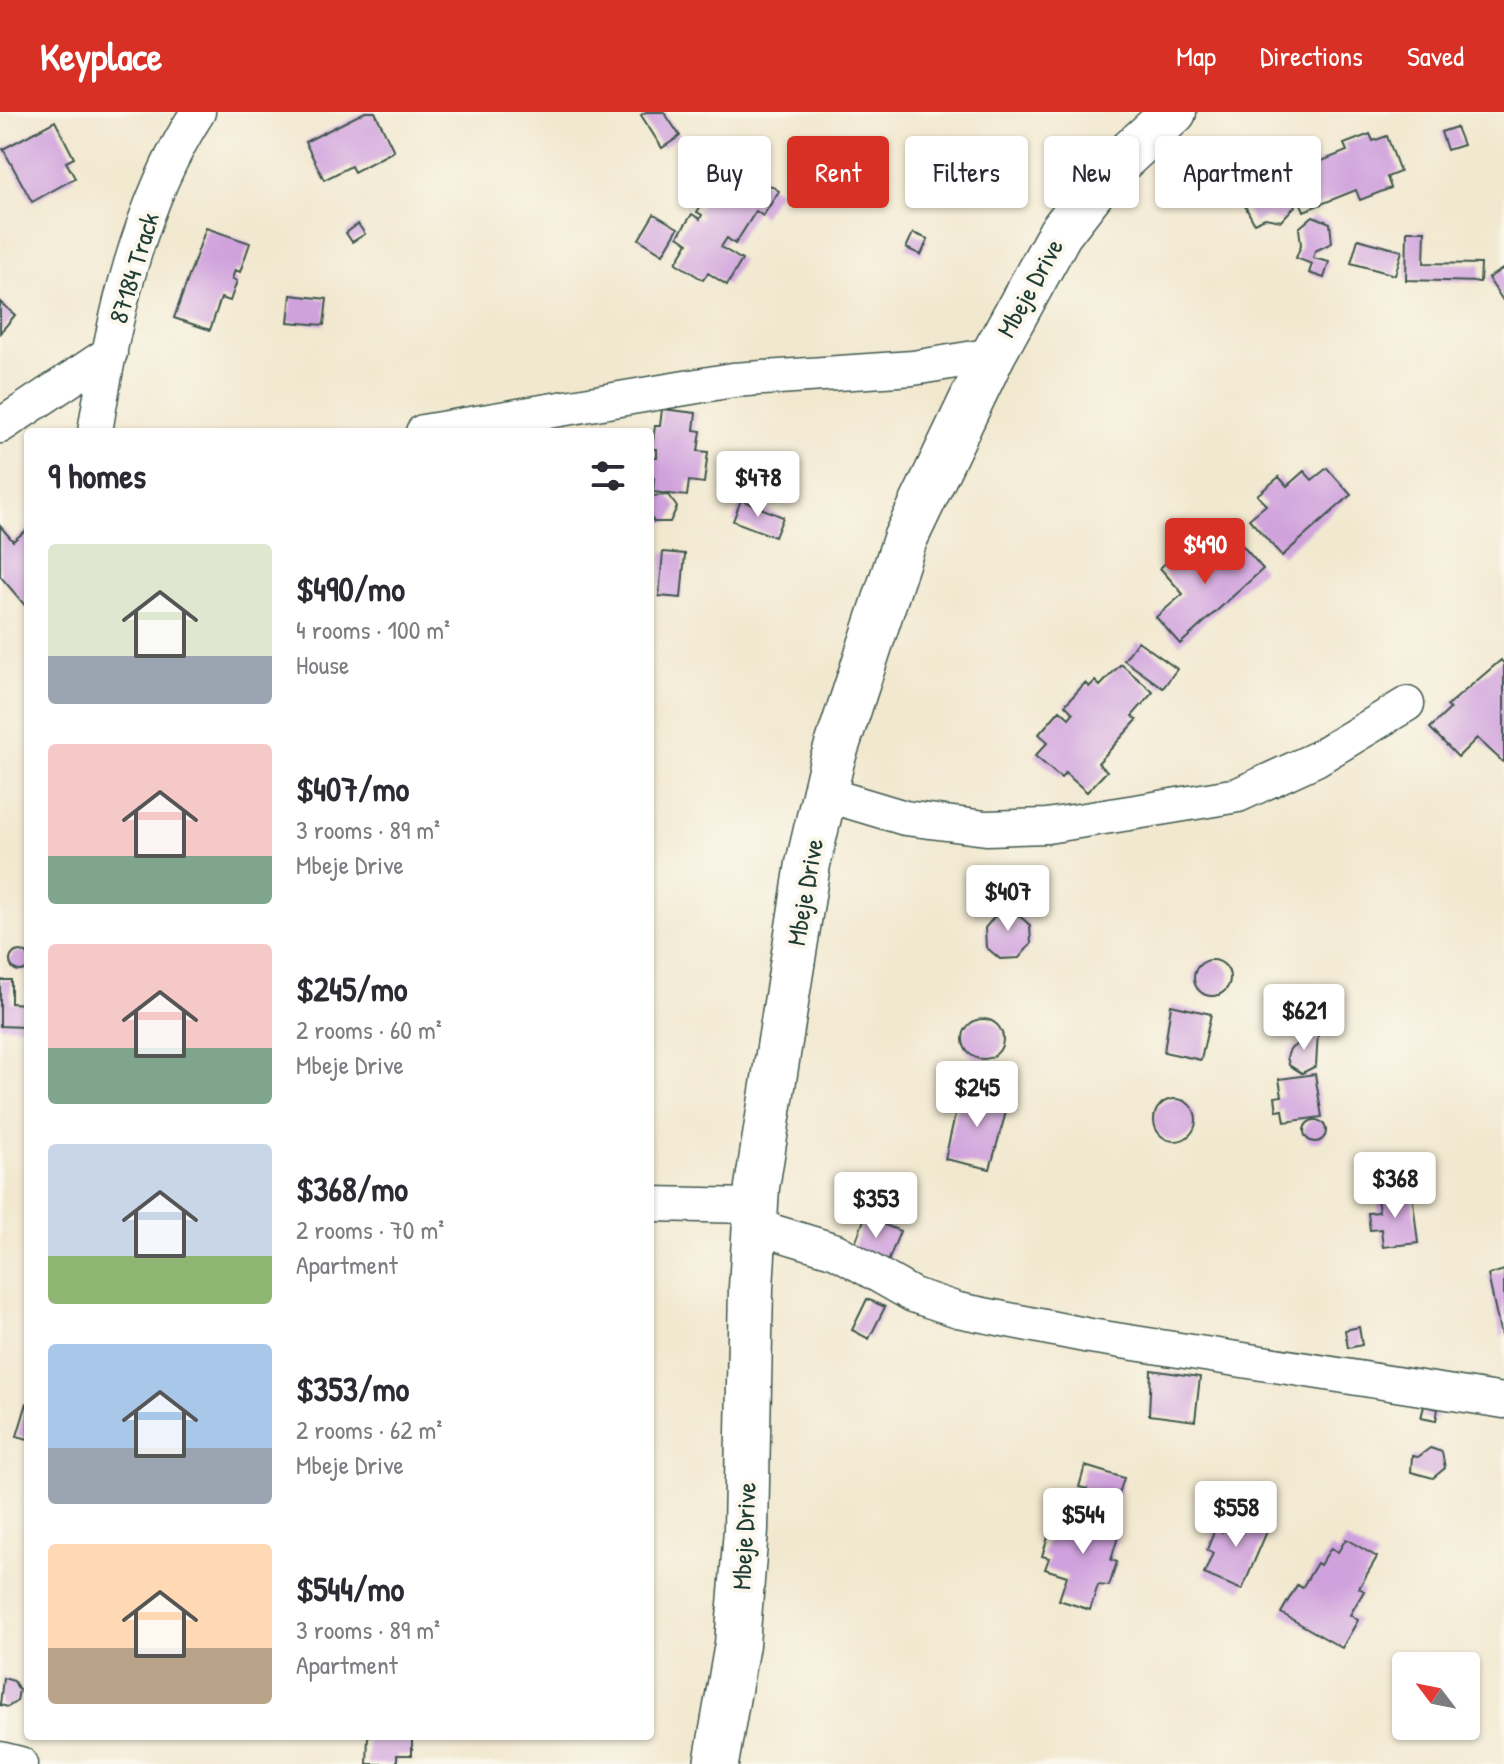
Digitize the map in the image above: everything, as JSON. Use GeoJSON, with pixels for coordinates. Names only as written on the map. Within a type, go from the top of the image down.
{"type":"FeatureCollection","features":[{"type":"Feature","properties":{"kind":"street","name":"87184 Track"},"geometry":{"type":"LineString","coordinates":[[96,428],[123,294],[168,164],[198,112]]}},
{"type":"Feature","properties":{"kind":"street","name":"Mbeje Drive"},"geometry":{"type":"LineString","coordinates":[[716,1764],[737,1644],[745,1544],[755,1216],[808,864],[825,794],[872,633],[905,539],[993,355],[1060,233],[1105,175],[1174,112]]}},
{"type":"Feature","properties":{"kind":"street"},"geometry":{"type":"LineString","coordinates":[[0,426],[110,353]]}},
{"type":"Feature","properties":{"kind":"street"},"geometry":{"type":"LineString","coordinates":[[447,428],[733,380],[913,368],[993,355]]}},
{"type":"Feature","properties":{"kind":"street"},"geometry":{"type":"LineString","coordinates":[[825,794],[905,818],[986,828],[1047,826],[1238,795],[1316,759],[1407,704]]}},
{"type":"Feature","properties":{"kind":"street"},"geometry":{"type":"LineString","coordinates":[[654,1204],[755,1216],[836,1251],[913,1295],[958,1310],[1090,1336],[1504,1401]]}},
{"type":"Feature","properties":{"kind":"street"},"geometry":{"type":"LineString","coordinates":[[0,1759],[20,1764]]}},
{"type":"Feature","properties":{"kind":"building"},"geometry":{"type":"Polygon","coordinates":[[[365,112],[375,112],[394,151],[354,172],[351,166],[324,180],[305,142],[365,112]]]}},
{"type":"Feature","properties":{"kind":"building"},"geometry":{"type":"Polygon","coordinates":[[[664,112],[680,136],[662,148],[641,115],[664,112]]]}},
{"type":"Feature","properties":{"kind":"building"},"geometry":{"type":"Polygon","coordinates":[[[55,121],[74,158],[66,162],[75,178],[32,202],[3,149],[55,121]]]}},
{"type":"Feature","properties":{"kind":"building"},"geometry":{"type":"Polygon","coordinates":[[[1456,127],[1463,145],[1447,150],[1441,132],[1456,127]]]}},
{"type":"Feature","properties":{"kind":"building"},"geometry":{"type":"Polygon","coordinates":[[[1370,134],[1373,141],[1387,136],[1400,172],[1387,177],[1391,188],[1360,200],[1356,190],[1321,204],[1321,161],[1347,151],[1344,144],[1370,134]]]}},
{"type":"Feature","properties":{"kind":"building"},"geometry":{"type":"Polygon","coordinates":[[[771,186],[779,191],[771,204],[771,186]]]}},
{"type":"Feature","properties":{"kind":"building"},"geometry":{"type":"Polygon","coordinates":[[[700,208],[768,208],[763,216],[756,211],[735,244],[727,238],[721,247],[742,260],[727,285],[708,273],[703,280],[676,263],[688,243],[678,236],[692,214],[700,219],[702,215],[697,212],[700,208]]]}},
{"type":"Feature","properties":{"kind":"building"},"geometry":{"type":"Polygon","coordinates":[[[1246,208],[1293,208],[1281,221],[1265,218],[1254,223],[1246,208]]]}},
{"type":"Feature","properties":{"kind":"building"},"geometry":{"type":"Polygon","coordinates":[[[654,214],[678,228],[663,254],[639,239],[654,214]]]}},
{"type":"Feature","properties":{"kind":"building"},"geometry":{"type":"Polygon","coordinates":[[[1313,216],[1330,223],[1332,243],[1315,251],[1313,258],[1329,262],[1324,278],[1309,273],[1312,264],[1296,258],[1301,245],[1299,228],[1313,216]]]}},
{"type":"Feature","properties":{"kind":"building"},"geometry":{"type":"Polygon","coordinates":[[[358,224],[365,234],[352,242],[346,233],[358,224]]]}},
{"type":"Feature","properties":{"kind":"building"},"geometry":{"type":"Polygon","coordinates":[[[206,228],[250,243],[240,272],[235,270],[232,279],[237,281],[230,301],[221,298],[210,330],[174,318],[206,228]]]}},
{"type":"Feature","properties":{"kind":"building"},"geometry":{"type":"Polygon","coordinates":[[[1407,231],[1425,231],[1424,263],[1481,264],[1480,282],[1406,280],[1407,231]]]}},
{"type":"Feature","properties":{"kind":"building"},"geometry":{"type":"Polygon","coordinates":[[[913,233],[928,239],[921,255],[906,248],[913,233]]]}},
{"type":"Feature","properties":{"kind":"building"},"geometry":{"type":"Polygon","coordinates":[[[1358,239],[1402,251],[1395,275],[1351,263],[1358,239]]]}},
{"type":"Feature","properties":{"kind":"building"},"geometry":{"type":"Polygon","coordinates":[[[1504,268],[1504,302],[1488,278],[1504,268]]]}},
{"type":"Feature","properties":{"kind":"building"},"geometry":{"type":"Polygon","coordinates":[[[291,295],[327,299],[324,325],[288,322],[291,295]]]}},
{"type":"Feature","properties":{"kind":"building"},"geometry":{"type":"Polygon","coordinates":[[[0,302],[15,315],[0,333],[0,302]]]}},
{"type":"Feature","properties":{"kind":"building"},"geometry":{"type":"Polygon","coordinates":[[[662,409],[696,413],[694,430],[701,431],[698,451],[708,452],[704,483],[689,481],[687,496],[654,492],[654,457],[657,457],[657,449],[654,449],[654,434],[655,426],[660,426],[662,409]]]}},
{"type":"Feature","properties":{"kind":"building"},"geometry":{"type":"Polygon","coordinates":[[[1327,468],[1351,495],[1282,556],[1249,519],[1266,505],[1257,495],[1279,477],[1287,486],[1304,471],[1312,480],[1327,468]]]}},
{"type":"Feature","properties":{"kind":"building"},"geometry":{"type":"Polygon","coordinates":[[[668,495],[677,507],[670,522],[654,522],[654,496],[668,495]]]}},
{"type":"Feature","properties":{"kind":"building"},"geometry":{"type":"Polygon","coordinates":[[[741,500],[783,517],[775,537],[733,521],[741,500]]]}},
{"type":"Feature","properties":{"kind":"building"},"geometry":{"type":"Polygon","coordinates":[[[0,526],[13,541],[24,532],[24,604],[0,576],[0,526]]]}},
{"type":"Feature","properties":{"kind":"building"},"geometry":{"type":"Polygon","coordinates":[[[1233,535],[1263,569],[1180,644],[1156,617],[1183,594],[1160,568],[1182,548],[1202,570],[1216,558],[1212,553],[1233,535]]]}},
{"type":"Feature","properties":{"kind":"building"},"geometry":{"type":"Polygon","coordinates":[[[663,552],[685,554],[681,598],[659,596],[663,552]]]}},
{"type":"Feature","properties":{"kind":"building"},"geometry":{"type":"Polygon","coordinates":[[[1138,641],[1177,669],[1163,688],[1124,660],[1138,641]]]}},
{"type":"Feature","properties":{"kind":"building"},"geometry":{"type":"Polygon","coordinates":[[[1501,660],[1504,664],[1504,763],[1477,738],[1458,757],[1430,728],[1450,709],[1447,706],[1501,660]]]}},
{"type":"Feature","properties":{"kind":"building"},"geometry":{"type":"Polygon","coordinates":[[[1121,664],[1153,692],[1132,716],[1137,720],[1098,763],[1107,771],[1087,792],[1065,773],[1061,778],[1035,756],[1048,742],[1039,734],[1060,710],[1069,718],[1073,713],[1065,705],[1085,683],[1089,687],[1095,681],[1100,686],[1121,664]]]}},
{"type":"Feature","properties":{"kind":"building"},"geometry":{"type":"Polygon","coordinates":[[[1016,902],[1017,914],[1030,925],[1031,944],[1019,958],[1000,959],[986,947],[985,928],[995,916],[994,904],[1016,902]]]}},
{"type":"Feature","properties":{"kind":"building"},"geometry":{"type":"Polygon","coordinates":[[[24,952],[24,970],[20,971],[13,968],[10,961],[13,954],[24,952]]]}},
{"type":"Feature","properties":{"kind":"building"},"geometry":{"type":"Polygon","coordinates":[[[1212,960],[1225,965],[1230,978],[1225,991],[1212,996],[1199,991],[1194,978],[1199,965],[1212,960]]]}},
{"type":"Feature","properties":{"kind":"building"},"geometry":{"type":"Polygon","coordinates":[[[0,980],[11,980],[11,1003],[24,1004],[24,1027],[0,1026],[0,980]]]}},
{"type":"Feature","properties":{"kind":"building"},"geometry":{"type":"Polygon","coordinates":[[[1171,1005],[1211,1014],[1201,1060],[1164,1052],[1171,1005]]]}},
{"type":"Feature","properties":{"kind":"building"},"geometry":{"type":"Polygon","coordinates":[[[983,1019],[997,1025],[1003,1039],[997,1053],[983,1059],[969,1053],[963,1039],[969,1025],[983,1019]]]}},
{"type":"Feature","properties":{"kind":"building"},"geometry":{"type":"Polygon","coordinates":[[[1301,1030],[1318,1032],[1316,1066],[1302,1073],[1289,1065],[1287,1057],[1290,1049],[1300,1043],[1301,1030]]]}},
{"type":"Feature","properties":{"kind":"building"},"geometry":{"type":"Polygon","coordinates":[[[1315,1074],[1322,1117],[1285,1122],[1283,1110],[1277,1111],[1275,1097],[1282,1096],[1279,1079],[1315,1074]]]}},
{"type":"Feature","properties":{"kind":"building"},"geometry":{"type":"Polygon","coordinates":[[[973,1087],[1004,1095],[1000,1111],[1006,1112],[990,1169],[945,1159],[958,1102],[969,1104],[973,1087]]]}},
{"type":"Feature","properties":{"kind":"building"},"geometry":{"type":"Polygon","coordinates":[[[1175,1099],[1190,1105],[1196,1120],[1190,1135],[1175,1141],[1160,1135],[1154,1120],[1160,1105],[1175,1099]]]}},
{"type":"Feature","properties":{"kind":"building"},"geometry":{"type":"Polygon","coordinates":[[[1315,1120],[1323,1123],[1326,1131],[1323,1139],[1315,1142],[1307,1139],[1304,1131],[1307,1123],[1315,1120]]]}},
{"type":"Feature","properties":{"kind":"building"},"geometry":{"type":"Polygon","coordinates":[[[1412,1193],[1418,1243],[1383,1247],[1381,1229],[1370,1230],[1368,1213],[1379,1212],[1377,1198],[1412,1193]]]}},
{"type":"Feature","properties":{"kind":"building"},"geometry":{"type":"Polygon","coordinates":[[[865,1217],[900,1231],[888,1262],[853,1249],[865,1217]]]}},
{"type":"Feature","properties":{"kind":"building"},"geometry":{"type":"Polygon","coordinates":[[[1504,1270],[1504,1335],[1501,1336],[1488,1275],[1504,1270]]]}},
{"type":"Feature","properties":{"kind":"building"},"geometry":{"type":"Polygon","coordinates":[[[867,1299],[885,1307],[869,1339],[852,1330],[867,1299]]]}},
{"type":"Feature","properties":{"kind":"building"},"geometry":{"type":"Polygon","coordinates":[[[1359,1327],[1362,1345],[1348,1348],[1345,1330],[1359,1327]]]}},
{"type":"Feature","properties":{"kind":"building"},"geometry":{"type":"Polygon","coordinates":[[[1151,1370],[1200,1377],[1195,1421],[1149,1415],[1151,1370]]]}},
{"type":"Feature","properties":{"kind":"building"},"geometry":{"type":"Polygon","coordinates":[[[1424,1406],[1438,1409],[1436,1421],[1421,1418],[1424,1406]]]}},
{"type":"Feature","properties":{"kind":"building"},"geometry":{"type":"Polygon","coordinates":[[[24,1413],[24,1438],[17,1436],[24,1413]]]}},
{"type":"Feature","properties":{"kind":"building"},"geometry":{"type":"Polygon","coordinates":[[[1430,1448],[1442,1452],[1445,1468],[1433,1478],[1411,1472],[1412,1456],[1418,1457],[1430,1448]]]}},
{"type":"Feature","properties":{"kind":"building"},"geometry":{"type":"Polygon","coordinates":[[[1085,1466],[1124,1478],[1113,1513],[1082,1504],[1087,1489],[1079,1487],[1085,1466]]]}},
{"type":"Feature","properties":{"kind":"building"},"geometry":{"type":"Polygon","coordinates":[[[1076,1506],[1112,1517],[1109,1527],[1120,1530],[1111,1560],[1117,1562],[1109,1586],[1098,1585],[1090,1610],[1059,1600],[1067,1576],[1045,1569],[1049,1558],[1042,1556],[1050,1531],[1062,1535],[1076,1506]]]}},
{"type":"Feature","properties":{"kind":"building"},"geometry":{"type":"Polygon","coordinates":[[[1240,1509],[1271,1522],[1242,1590],[1204,1574],[1213,1553],[1207,1550],[1215,1529],[1222,1532],[1227,1519],[1234,1522],[1240,1509]]]}},
{"type":"Feature","properties":{"kind":"building"},"geometry":{"type":"Polygon","coordinates":[[[1346,1539],[1377,1557],[1359,1588],[1364,1591],[1350,1615],[1358,1620],[1342,1648],[1281,1613],[1297,1585],[1302,1588],[1317,1563],[1320,1565],[1331,1548],[1338,1552],[1346,1539]]]}},
{"type":"Feature","properties":{"kind":"building"},"geometry":{"type":"Polygon","coordinates":[[[3,1678],[14,1681],[19,1690],[17,1701],[8,1707],[0,1705],[3,1678]]]}},
{"type":"Feature","properties":{"kind":"building"},"geometry":{"type":"Polygon","coordinates":[[[368,1740],[412,1740],[412,1755],[397,1755],[397,1764],[367,1764],[368,1740]]]}}]}
